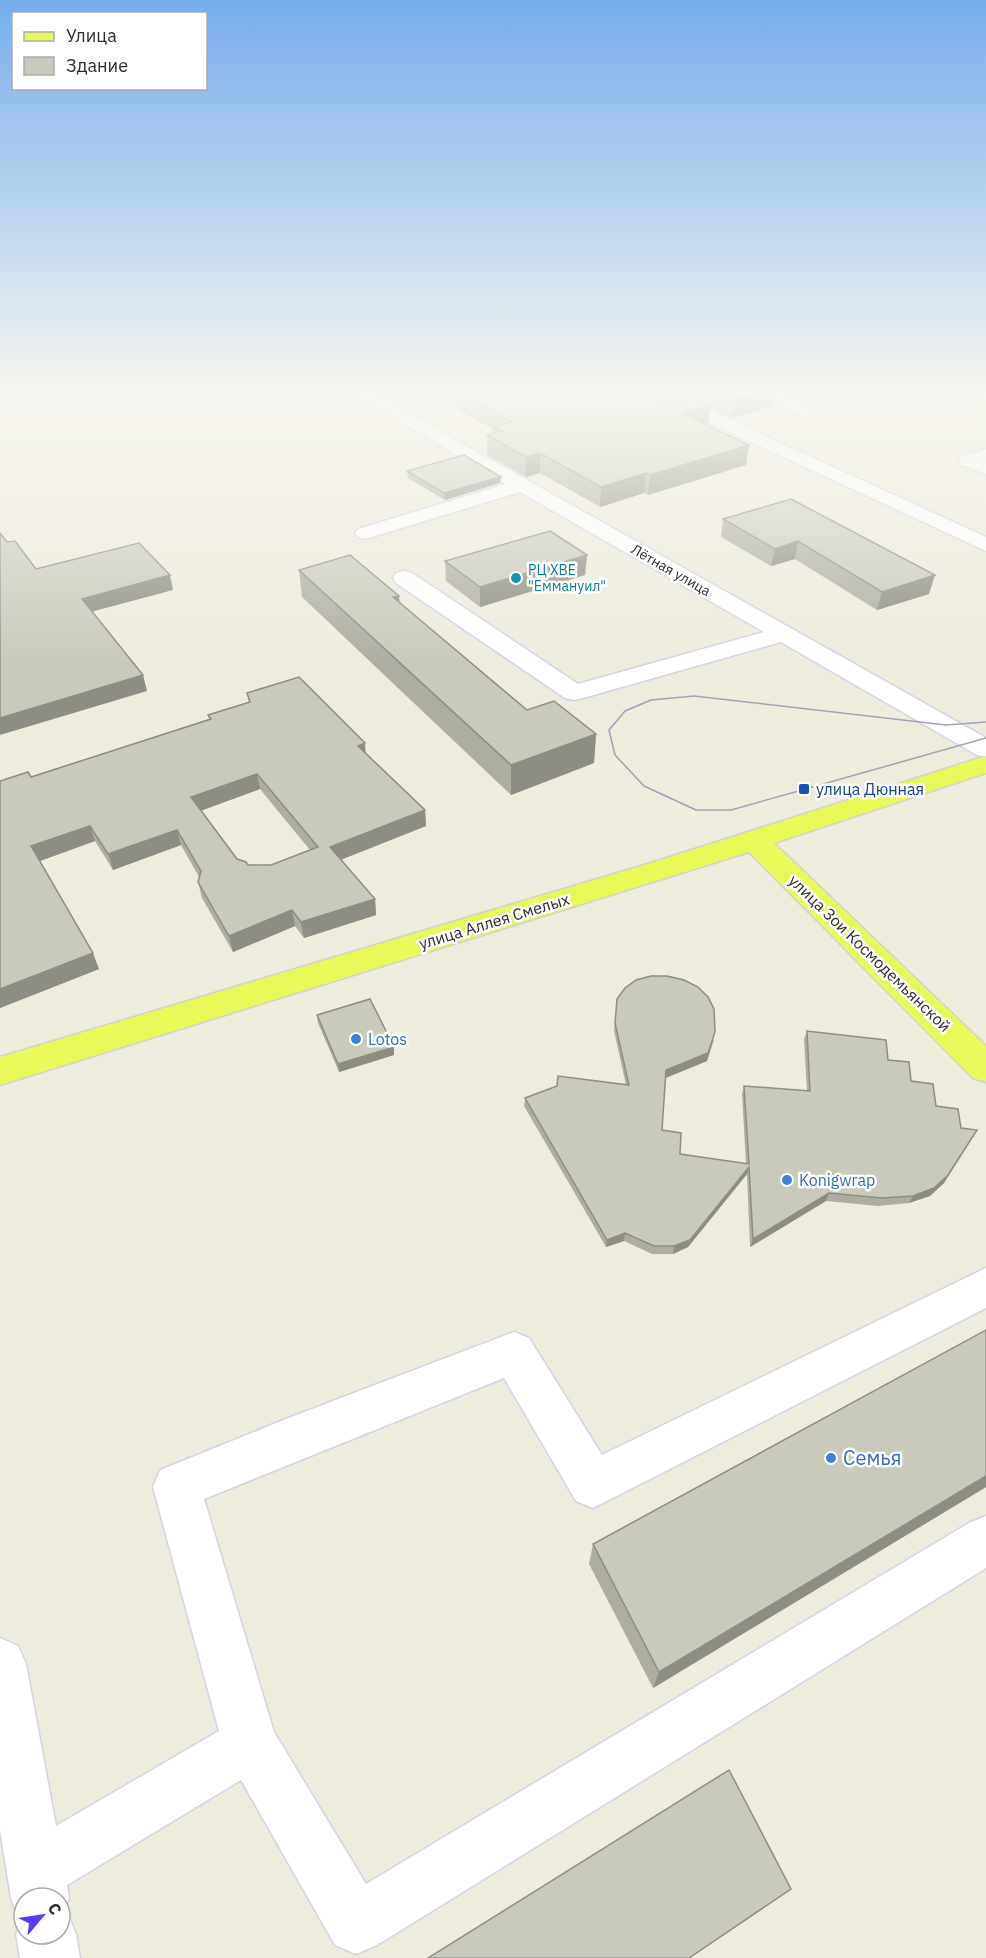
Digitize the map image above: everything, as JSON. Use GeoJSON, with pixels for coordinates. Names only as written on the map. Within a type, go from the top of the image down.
{"type":"FeatureCollection","features":[{"type":"Feature","properties":{"kind":"main road","name":"улица Аллея Смелых"},"geometry":{"type":"LineString","coordinates":[[0,1071],[665,869],[986,764]]}},
{"type":"Feature","properties":{"kind":"main road","name":"улица Зои Космодемьянской"},"geometry":{"type":"LineString","coordinates":[[753,839],[986,1068]]}},
{"type":"Feature","properties":{"kind":"street","name":"Лётная улица"},"geometry":{"type":"LineString","coordinates":[[516,481],[986,749]]}},
{"type":"Feature","properties":{"kind":"street"},"geometry":{"type":"LineString","coordinates":[[851,481],[985,543]]}},
{"type":"Feature","properties":{"kind":"street"},"geometry":{"type":"LineString","coordinates":[[365,533],[522,485]]}},
{"type":"Feature","properties":{"kind":"street"},"geometry":{"type":"LineString","coordinates":[[404,578],[574,693],[782,634]]}},
{"type":"Feature","properties":{"kind":"street"},"geometry":{"type":"LineString","coordinates":[[986,1287],[593,1484],[514,1353],[177,1486],[250,1744],[356,1924],[986,1540]]}},
{"type":"Feature","properties":{"kind":"street"},"geometry":{"type":"LineString","coordinates":[[0,1664],[38,1885],[250,1744]]}},
{"type":"Feature","properties":{"kind":"building"},"geometry":{"type":"Polygon","coordinates":[[[424,481],[485,481],[444,493],[424,481]]]}},
{"type":"Feature","properties":{"kind":"building"},"geometry":{"type":"Polygon","coordinates":[[[591,481],[619,481],[601,487],[591,481]]]}},
{"type":"Feature","properties":{"kind":"building"},"geometry":{"type":"Polygon","coordinates":[[[791,499],[935,575],[882,592],[798,541],[775,549],[723,519],[791,499]]]}},
{"type":"Feature","properties":{"kind":"building"},"geometry":{"type":"Polygon","coordinates":[[[550,531],[587,555],[480,587],[445,561],[550,531]]]}},
{"type":"Feature","properties":{"kind":"building"},"geometry":{"type":"Polygon","coordinates":[[[0,533],[7,542],[15,541],[36,569],[139,543],[170,575],[82,599],[143,675],[0,718],[0,533]]]}},
{"type":"Feature","properties":{"kind":"building"},"geometry":{"type":"Polygon","coordinates":[[[350,555],[399,596],[393,597],[527,710],[554,701],[596,734],[511,765],[299,570],[350,555]]]}},
{"type":"Feature","properties":{"kind":"building"},"geometry":{"type":"Polygon","coordinates":[[[299,677],[365,743],[358,746],[425,810],[330,847],[375,899],[301,922],[292,910],[229,936],[198,882],[201,871],[177,830],[108,854],[90,826],[31,846],[93,953],[0,989],[0,781],[28,772],[31,777],[211,719],[208,715],[250,702],[247,693],[299,677]],[[257,774],[191,797],[237,859],[248,865],[271,865],[318,847],[257,774]]]}},
{"type":"Feature","properties":{"kind":"building"},"geometry":{"type":"Polygon","coordinates":[[[651,976],[667,976],[684,980],[698,987],[708,997],[714,1009],[715,1032],[708,1053],[666,1070],[662,1130],[681,1133],[680,1154],[749,1164],[744,1086],[810,1091],[807,1031],[886,1040],[888,1060],[909,1062],[911,1081],[933,1084],[936,1106],[958,1109],[961,1128],[977,1130],[948,1175],[934,1188],[913,1196],[882,1198],[829,1193],[753,1239],[749,1167],[690,1240],[674,1246],[654,1246],[625,1233],[607,1240],[525,1098],[557,1086],[558,1076],[629,1085],[615,1023],[617,999],[625,988],[636,980],[651,976]]]}},
{"type":"Feature","properties":{"kind":"building","name":"Lotos"},"geometry":{"type":"Polygon","coordinates":[[[370,999],[394,1047],[338,1064],[317,1015],[370,999]]]}},
{"type":"Feature","properties":{"kind":"building"},"geometry":{"type":"Polygon","coordinates":[[[986,1330],[986,1476],[659,1672],[593,1544],[986,1330]]]}},
{"type":"Feature","properties":{"kind":"building"},"geometry":{"type":"Polygon","coordinates":[[[729,1770],[791,1889],[689,1958],[428,1958],[729,1770]]]}},
{"type":"Feature","properties":{"kind":"tram line"},"geometry":{"type":"LineString","coordinates":[[986,722],[946,725],[694,696],[651,700],[625,711],[609,730],[615,755],[644,786],[696,810],[731,810],[986,738]]}},
{"type":"Feature","properties":{"kind":"place","name":"РЦ ХВЕ \"Еммануил\""},"geometry":{"type":"Point","coordinates":[516,578]}},
{"type":"Feature","properties":{"kind":"place","name":"улица Дюнная"},"geometry":{"type":"Point","coordinates":[804,789]}},
{"type":"Feature","properties":{"kind":"place","name":"Lotos"},"geometry":{"type":"Point","coordinates":[356,1039]}},
{"type":"Feature","properties":{"kind":"place","name":"Konigwrap"},"geometry":{"type":"Point","coordinates":[787,1180]}},
{"type":"Feature","properties":{"kind":"place","name":"Семья"},"geometry":{"type":"Point","coordinates":[831,1458]}}]}
